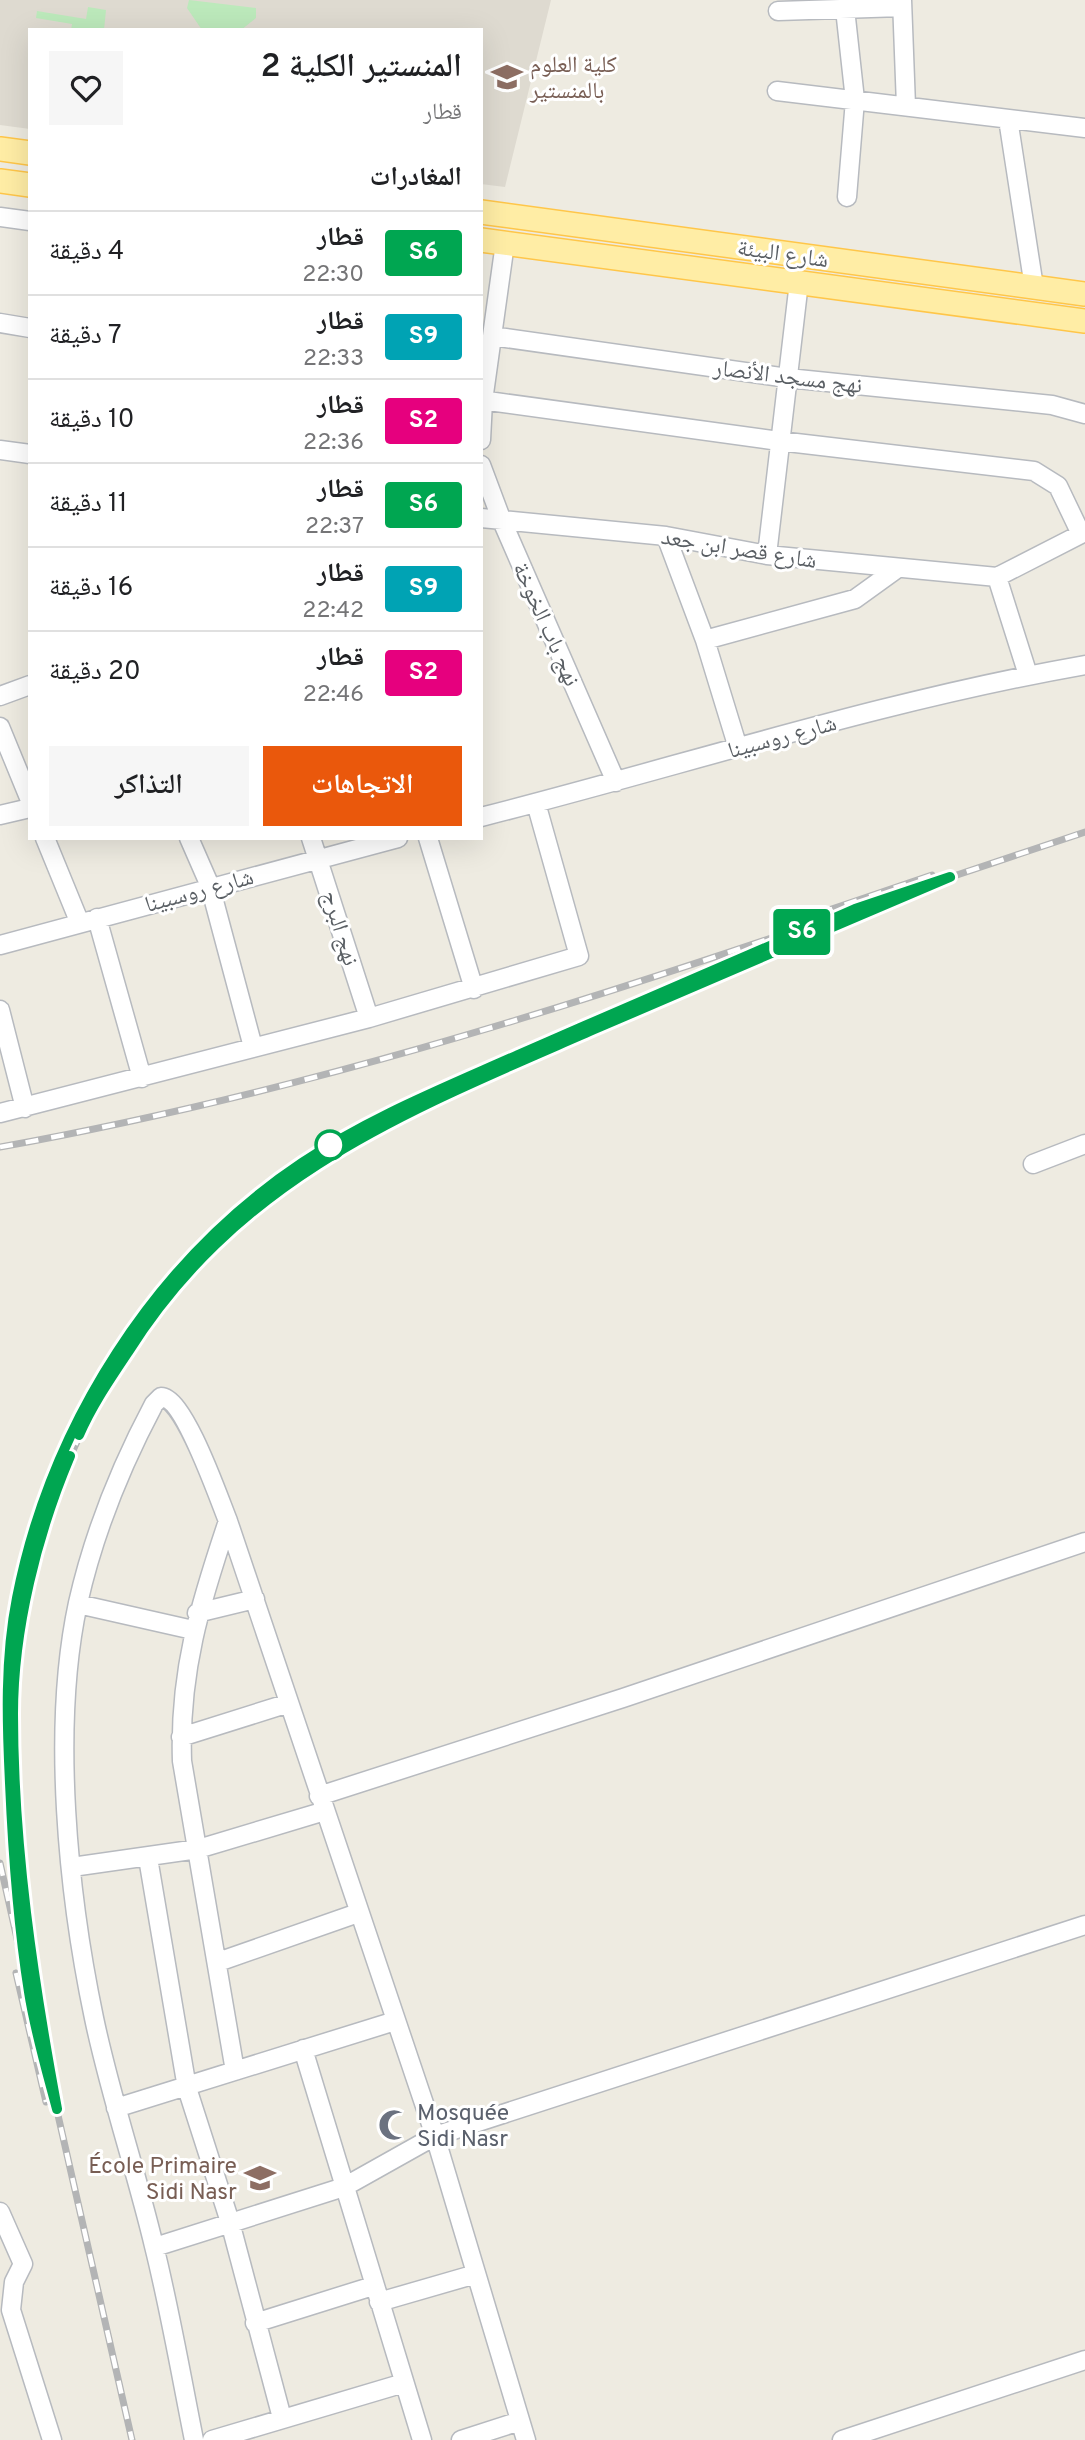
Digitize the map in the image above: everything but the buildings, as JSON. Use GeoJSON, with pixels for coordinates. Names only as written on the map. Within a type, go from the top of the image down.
{"type":"FeatureCollection","features":[{"type":"Feature","properties":{"kind":"main road"},"geometry":{"type":"LineString","coordinates":[[0,149],[28,153]]}},
{"type":"Feature","properties":{"kind":"main road"},"geometry":{"type":"LineString","coordinates":[[0,181],[28,185]]}},
{"type":"Feature","properties":{"kind":"main road","name":"شارع البيئة"},"geometry":{"type":"LineString","coordinates":[[487,213],[1085,294]]}},
{"type":"Feature","properties":{"kind":"main road"},"geometry":{"type":"LineString","coordinates":[[487,213],[499,243],[521,217]]}},
{"type":"Feature","properties":{"kind":"main road","name":"شارع البيئة"},"geometry":{"type":"LineString","coordinates":[[499,243],[1085,321]]}},
{"type":"Feature","properties":{"kind":"street"},"geometry":{"type":"LineString","coordinates":[[778,10],[845,9],[902,4],[906,106]]}},
{"type":"Feature","properties":{"kind":"street"},"geometry":{"type":"LineString","coordinates":[[845,9],[855,100],[848,197]]}},
{"type":"Feature","properties":{"kind":"street"},"geometry":{"type":"LineString","coordinates":[[777,90],[1085,128]]}},
{"type":"Feature","properties":{"kind":"street"},"geometry":{"type":"LineString","coordinates":[[1008,119],[1034,287]]}},
{"type":"Feature","properties":{"kind":"street"},"geometry":{"type":"LineString","coordinates":[[0,217],[28,221]]}},
{"type":"Feature","properties":{"kind":"street"},"geometry":{"type":"LineString","coordinates":[[483,394],[492,336],[499,243]]}},
{"type":"Feature","properties":{"kind":"street"},"geometry":{"type":"LineString","coordinates":[[767,555],[799,282]]}},
{"type":"Feature","properties":{"kind":"street"},"geometry":{"type":"LineString","coordinates":[[0,323],[28,328]]}},
{"type":"Feature","properties":{"kind":"street","name":"نهج مسجد الأنصار"},"geometry":{"type":"LineString","coordinates":[[492,336],[788,378],[1052,405],[1085,414]]}},
{"type":"Feature","properties":{"kind":"street"},"geometry":{"type":"LineString","coordinates":[[483,401],[779,441],[1034,471],[1058,486],[1083,533],[997,577],[1028,675]]}},
{"type":"Feature","properties":{"kind":"street"},"geometry":{"type":"LineString","coordinates":[[0,450],[28,454]]}},
{"type":"Feature","properties":{"kind":"street","name":"نهج باب الخوخة"},"geometry":{"type":"LineString","coordinates":[[483,470],[502,521],[616,782]]}},
{"type":"Feature","properties":{"kind":"street","name":"شارع قصر ابن جعد"},"geometry":{"type":"LineString","coordinates":[[483,518],[666,536],[767,555],[997,577]]}},
{"type":"Feature","properties":{"kind":"street"},"geometry":{"type":"LineString","coordinates":[[666,536],[705,640],[738,747]]}},
{"type":"Feature","properties":{"kind":"street"},"geometry":{"type":"LineString","coordinates":[[705,640],[855,599],[898,568]]}},
{"type":"Feature","properties":{"kind":"street","name":"شارع روسبينا"},"geometry":{"type":"LineString","coordinates":[[483,816],[738,747],[1028,675],[1085,665]]}},
{"type":"Feature","properties":{"kind":"street"},"geometry":{"type":"LineString","coordinates":[[0,696],[28,686]]}},
{"type":"Feature","properties":{"kind":"street"},"geometry":{"type":"LineString","coordinates":[[0,727],[28,795]]}},
{"type":"Feature","properties":{"kind":"street"},"geometry":{"type":"LineString","coordinates":[[0,1113],[369,1018],[579,956],[536,803]]}},
{"type":"Feature","properties":{"kind":"street"},"geometry":{"type":"LineString","coordinates":[[0,815],[28,808]]}},
{"type":"Feature","properties":{"kind":"street"},"geometry":{"type":"LineString","coordinates":[[46,840],[88,919],[142,1078]]}},
{"type":"Feature","properties":{"kind":"street"},"geometry":{"type":"LineString","coordinates":[[190,840],[210,886],[253,1048]]}},
{"type":"Feature","properties":{"kind":"street","name":"نهج البرج"},"geometry":{"type":"LineString","coordinates":[[312,840],[369,1018]]}},
{"type":"Feature","properties":{"kind":"street","name":"شارع روسبينا"},"geometry":{"type":"LineString","coordinates":[[0,944],[319,858],[359,843],[382,840]]}},
{"type":"Feature","properties":{"kind":"street"},"geometry":{"type":"LineString","coordinates":[[429,840],[474,989]]}},
{"type":"Feature","properties":{"kind":"street"},"geometry":{"type":"LineString","coordinates":[[0,1010],[24,1108]]}},
{"type":"Feature","properties":{"kind":"street"},"geometry":{"type":"LineString","coordinates":[[1033,1164],[1085,1144]]}},
{"type":"Feature","properties":{"kind":"street"},"geometry":{"type":"LineString","coordinates":[[194,2440],[155,2247],[116,2108],[92,2006],[72,1867],[65,1758],[70,1664],[78,1604],[121,1466],[154,1404],[161,1397],[172,1401],[193,1436],[228,1521],[435,2136],[526,2440]]}},
{"type":"Feature","properties":{"kind":"street"},"geometry":{"type":"LineString","coordinates":[[228,1521],[195,1621],[181,1737],[235,2071]]}},
{"type":"Feature","properties":{"kind":"street"},"geometry":{"type":"LineString","coordinates":[[72,1867],[198,1849],[623,1698],[1085,1542]]}},
{"type":"Feature","properties":{"kind":"street"},"geometry":{"type":"LineString","coordinates":[[78,1604],[195,1621],[255,1599]]}},
{"type":"Feature","properties":{"kind":"street"},"geometry":{"type":"LineString","coordinates":[[181,1737],[289,1703]]}},
{"type":"Feature","properties":{"kind":"street"},"geometry":{"type":"LineString","coordinates":[[148,1858],[187,2088],[230,2222],[256,2322],[274,2427]]}},
{"type":"Feature","properties":{"kind":"street"},"geometry":{"type":"LineString","coordinates":[[218,1962],[358,1913]]}},
{"type":"Feature","properties":{"kind":"street"},"geometry":{"type":"LineString","coordinates":[[155,2247],[344,2187],[435,2136],[1085,1925]]}},
{"type":"Feature","properties":{"kind":"street"},"geometry":{"type":"LineString","coordinates":[[116,2108],[395,2021]]}},
{"type":"Feature","properties":{"kind":"street"},"geometry":{"type":"LineString","coordinates":[[303,2049],[422,2440]]}},
{"type":"Feature","properties":{"kind":"street"},"geometry":{"type":"LineString","coordinates":[[0,2212],[23,2264],[5,2309],[51,2440]]}},
{"type":"Feature","properties":{"kind":"street"},"geometry":{"type":"LineString","coordinates":[[256,2322],[477,2274]]}},
{"type":"Feature","properties":{"kind":"street"},"geometry":{"type":"LineString","coordinates":[[842,2440],[1085,2360]]}},
{"type":"Feature","properties":{"kind":"street"},"geometry":{"type":"LineString","coordinates":[[212,2440],[274,2427],[404,2383]]}},
{"type":"Feature","properties":{"kind":"street"},"geometry":{"type":"LineString","coordinates":[[461,2440],[520,2421]]}},
{"type":"Feature","properties":{"kind":"shaded area","name":"كلية العلوم بالمنستير"},"geometry":{"type":"Polygon","coordinates":[[[0,0],[551,0],[505,187],[483,184],[483,28],[28,28],[28,129],[0,125],[0,0]]]}},
{"type":"Feature","properties":{"kind":"green space"},"geometry":{"type":"Polygon","coordinates":[[[189,0],[256,8],[256,18],[244,28],[201,28],[187,8],[189,0]]]}},
{"type":"Feature","properties":{"kind":"green space"},"geometry":{"type":"Polygon","coordinates":[[[88,7],[106,10],[104,28],[71,28],[72,24],[36,18],[37,11],[86,19],[88,7]]]}},
{"type":"Feature","properties":{"kind":"railway"},"geometry":{"type":"LineString","coordinates":[[942,880],[1085,832]]}},
{"type":"Feature","properties":{"kind":"railway"},"geometry":{"type":"LineString","coordinates":[[820,913],[932,875]]}},
{"type":"Feature","properties":{"kind":"railway"},"geometry":{"type":"LineString","coordinates":[[57,2109],[24,1878],[13,1723],[19,1640],[32,1569],[53,1500],[80,1434],[115,1371],[155,1312],[202,1257],[255,1208],[314,1165],[377,1129],[420,1106],[950,877]]}},
{"type":"Feature","properties":{"kind":"railway"},"geometry":{"type":"LineString","coordinates":[[0,1147],[213,1103],[422,1048],[630,985],[836,916]]}},
{"type":"Feature","properties":{"kind":"railway"},"geometry":{"type":"LineString","coordinates":[[0,1863],[27,1983]]}},
{"type":"Feature","properties":{"kind":"railway"},"geometry":{"type":"LineString","coordinates":[[16,1973],[46,2102]]}},
{"type":"Feature","properties":{"kind":"railway"},"geometry":{"type":"LineString","coordinates":[[55,2102],[132,2440]]}},
{"type":"Feature","properties":{"kind":"train","name":"S6"},"geometry":{"type":"LineString","coordinates":[[70,1456],[51,1500],[25,1600],[13,1713],[22,1859],[36,1992],[57,2109],[29,1993],[14,1860],[7,1712],[17,1600],[44,1499],[83,1410],[134,1327],[204,1244],[249,1202],[346,1135],[416,1100],[855,909],[950,877],[420,1106],[351,1142],[306,1170],[256,1208],[179,1280],[140,1332],[89,1413],[79,1435]]}},
{"type":"Feature","properties":{"kind":"place","name":"كلية العلوم بالمنستير"},"geometry":{"type":"Point","coordinates":[507,77]}},
{"type":"Feature","properties":{"kind":"place","name":"Mosquée Sidi Nasr"},"geometry":{"type":"Point","coordinates":[394,2125]}},
{"type":"Feature","properties":{"kind":"place","name":"École Primaire Sidi Nasr"},"geometry":{"type":"Point","coordinates":[260,2178]}}]}
